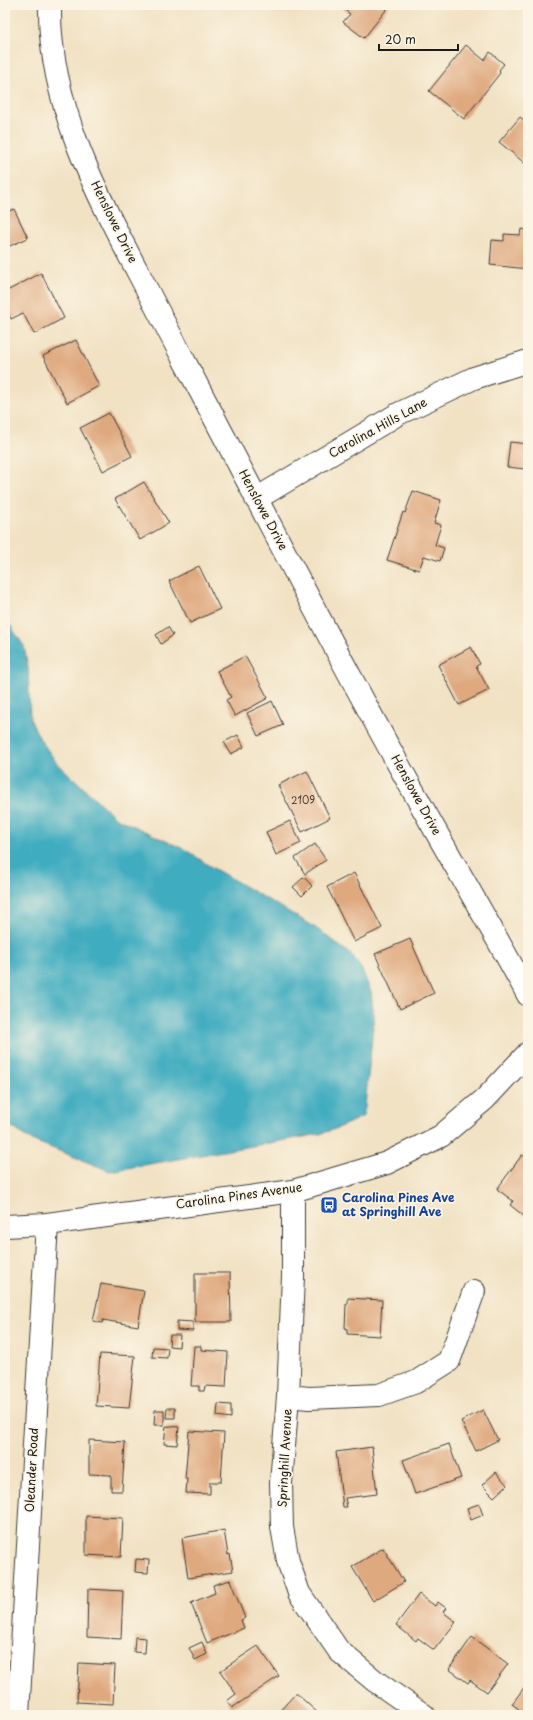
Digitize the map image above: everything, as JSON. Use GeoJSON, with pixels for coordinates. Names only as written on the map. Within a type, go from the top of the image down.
{"type":"FeatureCollection","features":[{"type":"Feature","properties":{"kind":"street","name":"Henslowe Drive"},"geometry":{"type":"LineString","coordinates":[[50,5],[50,31],[58,80],[70,124],[107,214],[256,499],[415,795],[492,928],[528,995]]}},
{"type":"Feature","properties":{"kind":"street","name":"Carolina Hills Lane"},"geometry":{"type":"LineString","coordinates":[[256,499],[398,414],[474,378],[528,361]]}},
{"type":"Feature","properties":{"kind":"street","name":"Carolina Pines Avenue"},"geometry":{"type":"LineString","coordinates":[[5,1226],[46,1224],[293,1191],[387,1163],[440,1136],[485,1099],[528,1053]]}},
{"type":"Feature","properties":{"kind":"street","name":"Springhill Avenue"},"geometry":{"type":"LineString","coordinates":[[293,1191],[293,1276],[288,1396],[281,1483],[282,1527],[288,1561],[298,1593],[340,1651],[375,1681],[424,1715]]}},
{"type":"Feature","properties":{"kind":"street","name":"Oleander Road"},"geometry":{"type":"LineString","coordinates":[[18,1715],[46,1224]]}},
{"type":"Feature","properties":{"kind":"street"},"geometry":{"type":"LineString","coordinates":[[288,1396],[309,1398],[380,1395],[416,1382],[449,1360],[474,1291]]}},
{"type":"Feature","properties":{"kind":"water"},"geometry":{"type":"Polygon","coordinates":[[[5,618],[24,646],[28,668],[30,719],[40,739],[56,762],[116,818],[188,851],[208,865],[313,926],[353,956],[362,970],[371,992],[374,1017],[364,1116],[338,1128],[320,1134],[110,1171],[29,1139],[5,1122],[5,618]]]}},
{"type":"Feature","properties":{"kind":"building"},"geometry":{"type":"Polygon","coordinates":[[[390,5],[364,38],[343,22],[350,14],[340,6],[390,5]]]}},
{"type":"Feature","properties":{"kind":"building"},"geometry":{"type":"Polygon","coordinates":[[[466,45],[484,60],[490,52],[504,64],[499,70],[500,73],[464,119],[429,91],[466,45]]]}},
{"type":"Feature","properties":{"kind":"building"},"geometry":{"type":"Polygon","coordinates":[[[520,117],[528,124],[528,166],[499,142],[520,117]]]}},
{"type":"Feature","properties":{"kind":"building"},"geometry":{"type":"Polygon","coordinates":[[[5,201],[9,211],[14,209],[28,238],[5,248],[5,201]]]}},
{"type":"Feature","properties":{"kind":"building"},"geometry":{"type":"Polygon","coordinates":[[[521,229],[528,230],[528,269],[490,265],[492,240],[504,241],[504,234],[520,235],[521,229]]]}},
{"type":"Feature","properties":{"kind":"building"},"geometry":{"type":"Polygon","coordinates":[[[41,273],[64,318],[34,334],[23,313],[11,319],[5,308],[5,292],[41,273]]]}},
{"type":"Feature","properties":{"kind":"building"},"geometry":{"type":"Polygon","coordinates":[[[76,340],[99,386],[67,403],[43,356],[76,340]]]}},
{"type":"Feature","properties":{"kind":"building"},"geometry":{"type":"Polygon","coordinates":[[[109,413],[132,456],[103,471],[80,428],[109,413]]]}},
{"type":"Feature","properties":{"kind":"building"},"geometry":{"type":"Polygon","coordinates":[[[510,442],[528,444],[525,469],[507,467],[510,442]]]}},
{"type":"Feature","properties":{"kind":"building"},"geometry":{"type":"Polygon","coordinates":[[[144,482],[169,523],[140,540],[115,499],[144,482]]]}},
{"type":"Feature","properties":{"kind":"building"},"geometry":{"type":"Polygon","coordinates":[[[413,491],[441,500],[434,523],[441,525],[435,545],[444,548],[440,561],[424,556],[419,570],[387,560],[403,512],[405,513],[413,491]]]}},
{"type":"Feature","properties":{"kind":"building"},"geometry":{"type":"Polygon","coordinates":[[[199,566],[220,609],[190,623],[169,581],[199,566]]]}},
{"type":"Feature","properties":{"kind":"building"},"geometry":{"type":"Polygon","coordinates":[[[168,627],[173,635],[161,644],[156,635],[168,627]]]}},
{"type":"Feature","properties":{"kind":"building"},"geometry":{"type":"Polygon","coordinates":[[[471,647],[480,664],[476,666],[489,690],[459,705],[438,665],[471,647]]]}},
{"type":"Feature","properties":{"kind":"building"},"geometry":{"type":"Polygon","coordinates":[[[245,656],[268,698],[235,716],[226,700],[231,697],[217,671],[245,656]]]}},
{"type":"Feature","properties":{"kind":"building"},"geometry":{"type":"Polygon","coordinates":[[[272,701],[283,725],[258,736],[247,713],[272,701]]]}},
{"type":"Feature","properties":{"kind":"building"},"geometry":{"type":"Polygon","coordinates":[[[238,735],[244,747],[231,754],[224,742],[238,735]]]}},
{"type":"Feature","properties":{"kind":"building"},"geometry":{"type":"Polygon","coordinates":[[[307,771],[330,818],[302,832],[278,785],[307,771]]]}},
{"type":"Feature","properties":{"kind":"building"},"geometry":{"type":"Polygon","coordinates":[[[290,821],[301,843],[276,855],[266,832],[290,821]]]}},
{"type":"Feature","properties":{"kind":"building"},"geometry":{"type":"Polygon","coordinates":[[[315,844],[326,860],[305,874],[295,858],[315,844]]]}},
{"type":"Feature","properties":{"kind":"building"},"geometry":{"type":"Polygon","coordinates":[[[354,873],[382,928],[354,942],[327,887],[354,873]]]}},
{"type":"Feature","properties":{"kind":"building"},"geometry":{"type":"Polygon","coordinates":[[[304,877],[312,886],[302,896],[293,887],[304,877]]]}},
{"type":"Feature","properties":{"kind":"building"},"geometry":{"type":"Polygon","coordinates":[[[410,939],[434,993],[400,1009],[375,954],[410,939]]]}},
{"type":"Feature","properties":{"kind":"building"},"geometry":{"type":"Polygon","coordinates":[[[522,1155],[528,1159],[528,1211],[524,1216],[510,1205],[513,1201],[497,1189],[522,1155]]]}},
{"type":"Feature","properties":{"kind":"building"},"geometry":{"type":"Polygon","coordinates":[[[195,1273],[230,1273],[231,1322],[195,1322],[195,1273]]]}},
{"type":"Feature","properties":{"kind":"building"},"geometry":{"type":"Polygon","coordinates":[[[101,1284],[144,1291],[138,1326],[103,1320],[102,1323],[93,1321],[101,1284]]]}},
{"type":"Feature","properties":{"kind":"building"},"geometry":{"type":"Polygon","coordinates":[[[348,1298],[382,1300],[380,1336],[347,1334],[347,1328],[345,1328],[346,1304],[348,1304],[348,1298]]]}},
{"type":"Feature","properties":{"kind":"building"},"geometry":{"type":"Polygon","coordinates":[[[177,1321],[193,1322],[193,1331],[177,1330],[177,1321]]]}},
{"type":"Feature","properties":{"kind":"building"},"geometry":{"type":"Polygon","coordinates":[[[170,1335],[180,1335],[179,1347],[169,1346],[170,1335]]]}},
{"type":"Feature","properties":{"kind":"building"},"geometry":{"type":"Polygon","coordinates":[[[194,1346],[201,1346],[201,1350],[228,1352],[226,1387],[205,1386],[204,1391],[199,1391],[199,1386],[191,1386],[194,1346]]]}},
{"type":"Feature","properties":{"kind":"building"},"geometry":{"type":"Polygon","coordinates":[[[153,1347],[168,1348],[167,1358],[152,1357],[153,1347]]]}},
{"type":"Feature","properties":{"kind":"building"},"geometry":{"type":"Polygon","coordinates":[[[100,1354],[135,1356],[129,1408],[96,1406],[100,1354]]]}},
{"type":"Feature","properties":{"kind":"building"},"geometry":{"type":"Polygon","coordinates":[[[218,1404],[231,1405],[231,1418],[217,1416],[218,1404]]]}},
{"type":"Feature","properties":{"kind":"building"},"geometry":{"type":"Polygon","coordinates":[[[167,1408],[175,1408],[175,1418],[166,1418],[167,1408]]]}},
{"type":"Feature","properties":{"kind":"building"},"geometry":{"type":"Polygon","coordinates":[[[155,1410],[164,1410],[164,1425],[154,1425],[155,1410]]]}},
{"type":"Feature","properties":{"kind":"building"},"geometry":{"type":"Polygon","coordinates":[[[483,1410],[498,1440],[476,1451],[461,1421],[483,1410]]]}},
{"type":"Feature","properties":{"kind":"building"},"geometry":{"type":"Polygon","coordinates":[[[166,1426],[179,1427],[177,1445],[164,1444],[166,1426]]]}},
{"type":"Feature","properties":{"kind":"building"},"geometry":{"type":"Polygon","coordinates":[[[189,1431],[224,1433],[221,1482],[210,1482],[210,1494],[186,1493],[187,1479],[185,1479],[189,1431]]]}},
{"type":"Feature","properties":{"kind":"building"},"geometry":{"type":"Polygon","coordinates":[[[89,1440],[125,1442],[122,1491],[111,1491],[111,1475],[89,1474],[89,1440]]]}},
{"type":"Feature","properties":{"kind":"building"},"geometry":{"type":"Polygon","coordinates":[[[449,1444],[461,1478],[415,1494],[403,1460],[449,1444]]]}},
{"type":"Feature","properties":{"kind":"building"},"geometry":{"type":"Polygon","coordinates":[[[372,1447],[377,1494],[345,1498],[347,1507],[343,1507],[336,1452],[372,1447]]]}},
{"type":"Feature","properties":{"kind":"building"},"geometry":{"type":"Polygon","coordinates":[[[496,1472],[507,1485],[494,1497],[482,1485],[496,1472]]]}},
{"type":"Feature","properties":{"kind":"building"},"geometry":{"type":"Polygon","coordinates":[[[479,1504],[483,1515],[471,1520],[467,1508],[479,1504]]]}},
{"type":"Feature","properties":{"kind":"building"},"geometry":{"type":"Polygon","coordinates":[[[86,1516],[123,1518],[121,1557],[86,1555],[86,1516]]]}},
{"type":"Feature","properties":{"kind":"building"},"geometry":{"type":"Polygon","coordinates":[[[224,1530],[228,1555],[230,1554],[233,1571],[188,1578],[182,1538],[224,1530]]]}},
{"type":"Feature","properties":{"kind":"building"},"geometry":{"type":"Polygon","coordinates":[[[383,1548],[404,1582],[373,1601],[352,1567],[383,1548]]]}},
{"type":"Feature","properties":{"kind":"building"},"geometry":{"type":"Polygon","coordinates":[[[136,1559],[149,1560],[148,1573],[135,1572],[136,1559]]]}},
{"type":"Feature","properties":{"kind":"building"},"geometry":{"type":"Polygon","coordinates":[[[230,1580],[245,1618],[241,1620],[244,1628],[207,1643],[191,1603],[215,1593],[213,1585],[230,1580]]]}},
{"type":"Feature","properties":{"kind":"building"},"geometry":{"type":"Polygon","coordinates":[[[88,1589],[123,1591],[121,1639],[87,1637],[88,1589]]]}},
{"type":"Feature","properties":{"kind":"building"},"geometry":{"type":"Polygon","coordinates":[[[419,1594],[435,1606],[438,1602],[446,1608],[443,1612],[456,1622],[434,1650],[418,1638],[416,1641],[396,1625],[419,1594]]]}},
{"type":"Feature","properties":{"kind":"building"},"geometry":{"type":"Polygon","coordinates":[[[135,1637],[146,1638],[145,1653],[134,1652],[135,1637]]]}},
{"type":"Feature","properties":{"kind":"building"},"geometry":{"type":"Polygon","coordinates":[[[472,1637],[508,1664],[487,1692],[470,1680],[468,1683],[449,1669],[472,1637]]]}},
{"type":"Feature","properties":{"kind":"building"},"geometry":{"type":"Polygon","coordinates":[[[202,1642],[207,1654],[195,1660],[189,1648],[202,1642]]]}},
{"type":"Feature","properties":{"kind":"building"},"geometry":{"type":"Polygon","coordinates":[[[258,1646],[279,1676],[232,1708],[227,1701],[236,1694],[220,1671],[258,1646]]]}},
{"type":"Feature","properties":{"kind":"building"},"geometry":{"type":"Polygon","coordinates":[[[79,1663],[115,1665],[113,1704],[77,1702],[79,1663]]]}},
{"type":"Feature","properties":{"kind":"building"},"geometry":{"type":"Polygon","coordinates":[[[528,1682],[528,1715],[527,1715],[512,1704],[528,1682]]]}},
{"type":"Feature","properties":{"kind":"building"},"geometry":{"type":"Polygon","coordinates":[[[296,1693],[320,1715],[276,1715],[296,1693]]]}},
{"type":"Feature","properties":{"kind":"place","name":"Carolina Pines Ave at Springhill Ave"},"geometry":{"type":"Point","coordinates":[329,1205]}}]}
